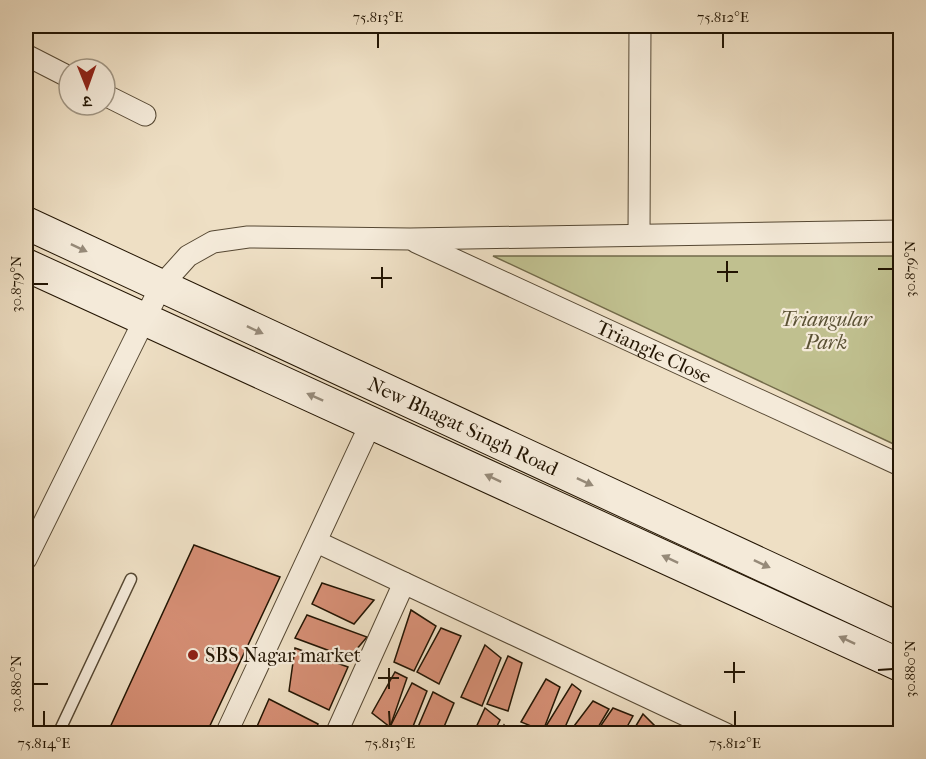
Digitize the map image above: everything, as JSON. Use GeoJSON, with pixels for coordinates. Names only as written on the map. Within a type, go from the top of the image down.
{"type":"FeatureCollection","features":[{"type":"Feature","properties":{"kind":"street"},"geometry":{"type":"LineString","coordinates":[[639,235],[640,26]]}},
{"type":"Feature","properties":{"kind":"street"},"geometry":{"type":"LineString","coordinates":[[26,55],[57,71]]}},
{"type":"Feature","properties":{"kind":"street"},"geometry":{"type":"LineString","coordinates":[[117,101],[145,116]]}},
{"type":"Feature","properties":{"kind":"street","name":"New Bhagat Singh Road"},"geometry":{"type":"LineString","coordinates":[[26,223],[900,628]]}},
{"type":"Feature","properties":{"kind":"street","name":"Triangle Close"},"geometry":{"type":"LineString","coordinates":[[26,559],[161,286],[188,256],[213,242],[248,237],[410,239],[900,231]]}},
{"type":"Feature","properties":{"kind":"street","name":"Triangle Close"},"geometry":{"type":"LineString","coordinates":[[410,239],[900,465]]}},
{"type":"Feature","properties":{"kind":"street","name":"New Bhagat Singh Road"},"geometry":{"type":"LineString","coordinates":[[26,266],[900,665]]}},
{"type":"Feature","properties":{"kind":"street"},"geometry":{"type":"LineString","coordinates":[[226,734],[317,542],[385,390]]}},
{"type":"Feature","properties":{"kind":"street"},"geometry":{"type":"LineString","coordinates":[[317,542],[726,734]]}},
{"type":"Feature","properties":{"kind":"street"},"geometry":{"type":"LineString","coordinates":[[336,734],[404,583]]}},
{"type":"Feature","properties":{"kind":"lane"},"geometry":{"type":"LineString","coordinates":[[58,734],[130,579]]}},
{"type":"Feature","properties":{"kind":"green space","name":"Triangular Park"},"geometry":{"type":"Polygon","coordinates":[[[493,256],[900,256],[900,447],[493,256]]]}},
{"type":"Feature","properties":{"kind":"building","name":"SBS Nagar market"},"geometry":{"type":"Polygon","coordinates":[[[194,545],[280,577],[206,734],[107,734],[194,545]]]}},
{"type":"Feature","properties":{"kind":"building"},"geometry":{"type":"Polygon","coordinates":[[[322,583],[374,600],[354,624],[312,604],[322,583]]]}},
{"type":"Feature","properties":{"kind":"building"},"geometry":{"type":"Polygon","coordinates":[[[411,610],[436,626],[414,671],[394,662],[411,610]]]}},
{"type":"Feature","properties":{"kind":"building"},"geometry":{"type":"Polygon","coordinates":[[[307,615],[367,637],[349,658],[295,638],[307,615]]]}},
{"type":"Feature","properties":{"kind":"building"},"geometry":{"type":"Polygon","coordinates":[[[441,628],[461,636],[439,684],[417,672],[441,628]]]}},
{"type":"Feature","properties":{"kind":"building"},"geometry":{"type":"Polygon","coordinates":[[[485,645],[501,658],[482,706],[461,697],[485,645]]]}},
{"type":"Feature","properties":{"kind":"building"},"geometry":{"type":"Polygon","coordinates":[[[295,648],[348,667],[329,710],[289,691],[295,648]]]}},
{"type":"Feature","properties":{"kind":"building"},"geometry":{"type":"Polygon","coordinates":[[[508,656],[522,663],[508,711],[487,704],[508,656]]]}},
{"type":"Feature","properties":{"kind":"building"},"geometry":{"type":"Polygon","coordinates":[[[395,672],[407,678],[390,727],[372,713],[395,672]]]}},
{"type":"Feature","properties":{"kind":"building"},"geometry":{"type":"Polygon","coordinates":[[[546,679],[560,687],[543,731],[521,722],[546,679]]]}},
{"type":"Feature","properties":{"kind":"building"},"geometry":{"type":"Polygon","coordinates":[[[412,683],[427,691],[410,734],[390,727],[412,683]]]}},
{"type":"Feature","properties":{"kind":"building"},"geometry":{"type":"Polygon","coordinates":[[[572,684],[581,691],[562,734],[550,734],[543,731],[572,684]]]}},
{"type":"Feature","properties":{"kind":"building"},"geometry":{"type":"Polygon","coordinates":[[[433,692],[454,703],[441,734],[415,734],[433,692]]]}},
{"type":"Feature","properties":{"kind":"building"},"geometry":{"type":"Polygon","coordinates":[[[269,699],[318,724],[315,734],[262,734],[255,731],[269,699]]]}},
{"type":"Feature","properties":{"kind":"building"},"geometry":{"type":"Polygon","coordinates":[[[593,701],[609,709],[594,734],[568,734],[593,701]]]}},
{"type":"Feature","properties":{"kind":"building"},"geometry":{"type":"Polygon","coordinates":[[[485,708],[500,720],[493,734],[473,734],[485,708]]]}},
{"type":"Feature","properties":{"kind":"building"},"geometry":{"type":"Polygon","coordinates":[[[613,708],[633,716],[623,734],[595,734],[613,708]]]}},
{"type":"Feature","properties":{"kind":"building"},"geometry":{"type":"Polygon","coordinates":[[[643,714],[655,726],[651,734],[631,734],[643,714]]]}},
{"type":"Feature","properties":{"kind":"building"},"geometry":{"type":"Polygon","coordinates":[[[504,725],[510,734],[499,734],[504,725]]]}},
{"type":"Feature","properties":{"kind":"place","name":"SBS Nagar market"},"geometry":{"type":"Point","coordinates":[193,655]}}]}
